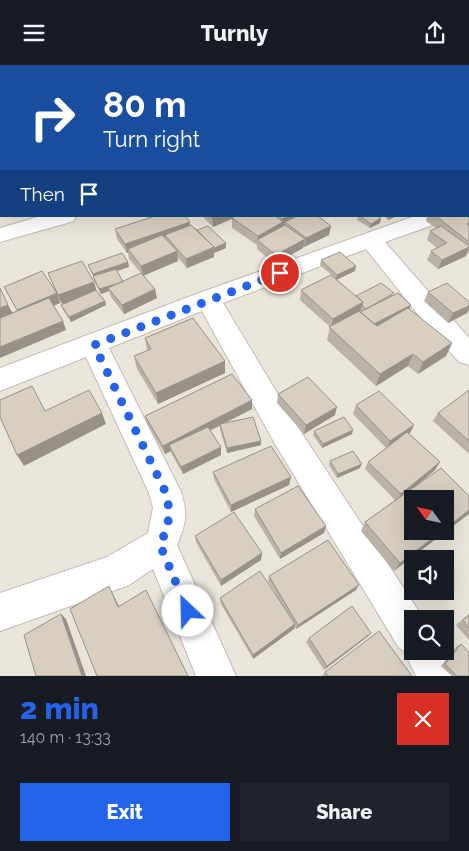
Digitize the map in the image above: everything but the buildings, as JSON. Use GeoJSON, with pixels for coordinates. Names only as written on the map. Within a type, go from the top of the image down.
{"type":"FeatureCollection","features":[{"type":"Feature","properties":{"kind":"street"},"geometry":{"type":"LineString","coordinates":[[0,235],[63,217]]}},
{"type":"Feature","properties":{"kind":"street"},"geometry":{"type":"LineString","coordinates":[[0,380],[208,299],[433,217]]}},
{"type":"Feature","properties":{"kind":"street"},"geometry":{"type":"LineString","coordinates":[[370,239],[469,355]]}},
{"type":"Feature","properties":{"kind":"street"},"geometry":{"type":"LineString","coordinates":[[208,299],[286,435],[404,622]]}},
{"type":"Feature","properties":{"kind":"street"},"geometry":{"type":"LineString","coordinates":[[0,612],[116,572],[160,545],[166,531],[170,508],[168,500],[94,345]]}},
{"type":"Feature","properties":{"kind":"street"},"geometry":{"type":"LineString","coordinates":[[160,545],[216,676]]}},
{"type":"Feature","properties":{"kind":"street"},"geometry":{"type":"LineString","coordinates":[[428,660],[438,676]]}},
{"type":"Feature","properties":{"kind":"shaded area"},"geometry":{"type":"Polygon","coordinates":[[[0,217],[469,217],[469,676],[0,676],[0,217]]]}},
{"type":"Feature","properties":{"kind":"route"},"geometry":{"type":"LineString","coordinates":[[188,611],[160,545],[166,531],[170,508],[165,491],[94,345],[192,305],[280,273]]}}]}
